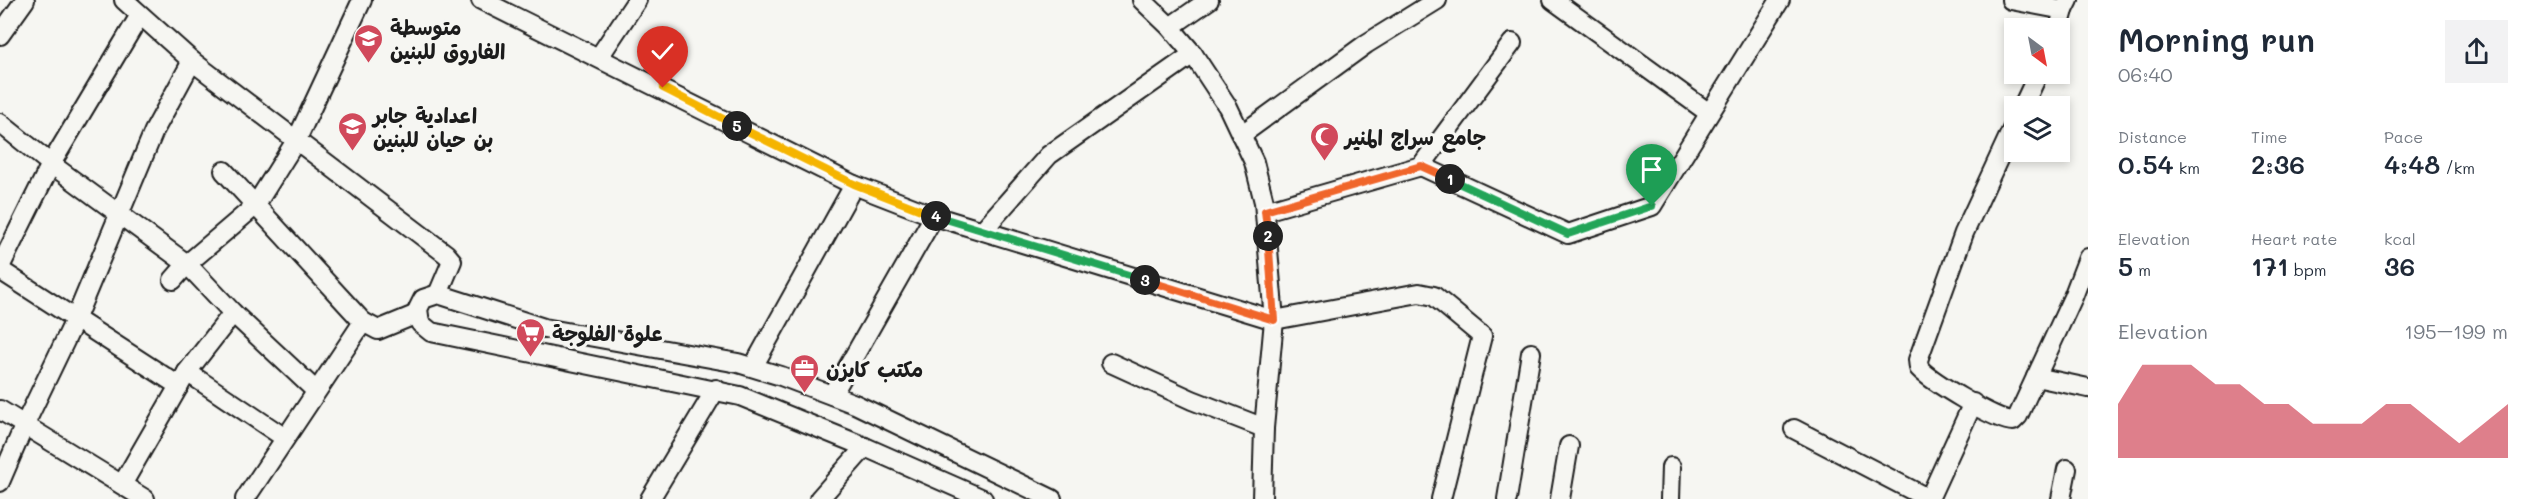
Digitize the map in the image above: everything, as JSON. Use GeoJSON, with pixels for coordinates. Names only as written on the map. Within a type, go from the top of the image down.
{"type":"FeatureCollection","features":[{"type":"Feature","properties":{"kind":"street"},"geometry":{"type":"LineString","coordinates":[[0,35],[25,0]]}},
{"type":"Feature","properties":{"kind":"street"},"geometry":{"type":"LineString","coordinates":[[124,0],[192,61],[446,254],[452,261],[438,294]]}},
{"type":"Feature","properties":{"kind":"street"},"geometry":{"type":"LineString","coordinates":[[173,280],[187,264],[255,206],[297,139],[362,0]]}},
{"type":"Feature","properties":{"kind":"street"},"geometry":{"type":"LineString","coordinates":[[481,0],[854,184],[934,216],[1274,320],[1427,293],[1442,302],[1482,336],[1441,499]]}},
{"type":"Feature","properties":{"kind":"street"},"geometry":{"type":"LineString","coordinates":[[599,57],[637,0]]}},
{"type":"Feature","properties":{"kind":"street"},"geometry":{"type":"LineString","coordinates":[[1142,0],[1170,27],[1193,54],[1228,107],[1254,162],[1265,211],[1274,320],[1264,428],[1262,499]]}},
{"type":"Feature","properties":{"kind":"street"},"geometry":{"type":"LineString","coordinates":[[1170,27],[1209,0]]}},
{"type":"Feature","properties":{"kind":"street"},"geometry":{"type":"LineString","coordinates":[[1241,135],[1366,44],[1437,0]]}},
{"type":"Feature","properties":{"kind":"street"},"geometry":{"type":"LineString","coordinates":[[1552,0],[1709,113]]}},
{"type":"Feature","properties":{"kind":"street"},"geometry":{"type":"LineString","coordinates":[[1421,166],[1568,234],[1652,206],[1780,0]]}},
{"type":"Feature","properties":{"kind":"street"},"geometry":{"type":"LineString","coordinates":[[2011,0],[2066,5]]}},
{"type":"Feature","properties":{"kind":"street"},"geometry":{"type":"LineString","coordinates":[[140,15],[51,164],[1,264],[75,320],[285,438]]}},
{"type":"Feature","properties":{"kind":"street"},"geometry":{"type":"LineString","coordinates":[[1265,211],[1421,166],[1512,43]]}},
{"type":"Feature","properties":{"kind":"street"},"geometry":{"type":"LineString","coordinates":[[983,230],[1049,155],[1193,54]]}},
{"type":"Feature","properties":{"kind":"street"},"geometry":{"type":"LineString","coordinates":[[0,482],[75,320],[154,131],[192,61]]}},
{"type":"Feature","properties":{"kind":"street"},"geometry":{"type":"LineString","coordinates":[[0,123],[51,164],[187,264],[232,314],[316,391]]}},
{"type":"Feature","properties":{"kind":"street"},"geometry":{"type":"LineString","coordinates":[[2004,147],[1964,233],[1918,360],[1918,368],[1926,376],[1973,404],[2006,421],[2013,421],[2018,416],[2036,377],[2081,300],[2088,258]]}},
{"type":"Feature","properties":{"kind":"street"},"geometry":{"type":"LineString","coordinates":[[224,171],[363,322],[378,330],[417,314],[423,299],[438,294],[544,328],[753,367],[832,395],[1052,499]]}},
{"type":"Feature","properties":{"kind":"street"},"geometry":{"type":"LineString","coordinates":[[753,367],[854,184]]}},
{"type":"Feature","properties":{"kind":"street"},"geometry":{"type":"LineString","coordinates":[[832,395],[934,216]]}},
{"type":"Feature","properties":{"kind":"street"},"geometry":{"type":"LineString","coordinates":[[0,410],[131,493],[183,379],[232,314]]}},
{"type":"Feature","properties":{"kind":"street"},"geometry":{"type":"LineString","coordinates":[[417,314],[423,327],[431,332],[716,389],[740,396],[865,447],[958,494],[983,499]]}},
{"type":"Feature","properties":{"kind":"street"},"geometry":{"type":"LineString","coordinates":[[244,499],[363,322]]}},
{"type":"Feature","properties":{"kind":"street"},"geometry":{"type":"LineString","coordinates":[[1508,499],[1532,353]]}},
{"type":"Feature","properties":{"kind":"street"},"geometry":{"type":"LineString","coordinates":[[1111,363],[1192,400],[1264,428]]}},
{"type":"Feature","properties":{"kind":"street"},"geometry":{"type":"LineString","coordinates":[[2036,377],[2088,388]]}},
{"type":"Feature","properties":{"kind":"street"},"geometry":{"type":"LineString","coordinates":[[650,499],[716,389]]}},
{"type":"Feature","properties":{"kind":"street"},"geometry":{"type":"LineString","coordinates":[[1794,429],[1929,499],[1973,404]]}},
{"type":"Feature","properties":{"kind":"street"},"geometry":{"type":"LineString","coordinates":[[819,499],[865,447]]}},
{"type":"Feature","properties":{"kind":"street"},"geometry":{"type":"LineString","coordinates":[[1560,499],[1569,447]]}},
{"type":"Feature","properties":{"kind":"street"},"geometry":{"type":"LineString","coordinates":[[1670,499],[1671,468]]}},
{"type":"Feature","properties":{"kind":"street"},"geometry":{"type":"LineString","coordinates":[[2061,499],[2067,469]]}},
{"type":"Feature","properties":{"kind":"place","name":"متوسطة الفاروق للبنين"},"geometry":{"type":"Point","coordinates":[369,64]}},
{"type":"Feature","properties":{"kind":"place","name":"اعدادية جابر بن حيان للبنين"},"geometry":{"type":"Point","coordinates":[352,152]}},
{"type":"Feature","properties":{"kind":"place","name":"جامع سراج المنير"},"geometry":{"type":"Point","coordinates":[1324,162]}},
{"type":"Feature","properties":{"kind":"place","name":"علوة الفلوجة"},"geometry":{"type":"Point","coordinates":[531,358]}},
{"type":"Feature","properties":{"kind":"place","name":"مكتب كايزن"},"geometry":{"type":"Point","coordinates":[805,394]}},
{"type":"Feature","properties":{"kind":"route"},"geometry":{"type":"LineString","coordinates":[[663,88],[854,184],[934,216],[1274,320],[1265,211],[1421,166],[1568,234],[1652,206]]}}]}
